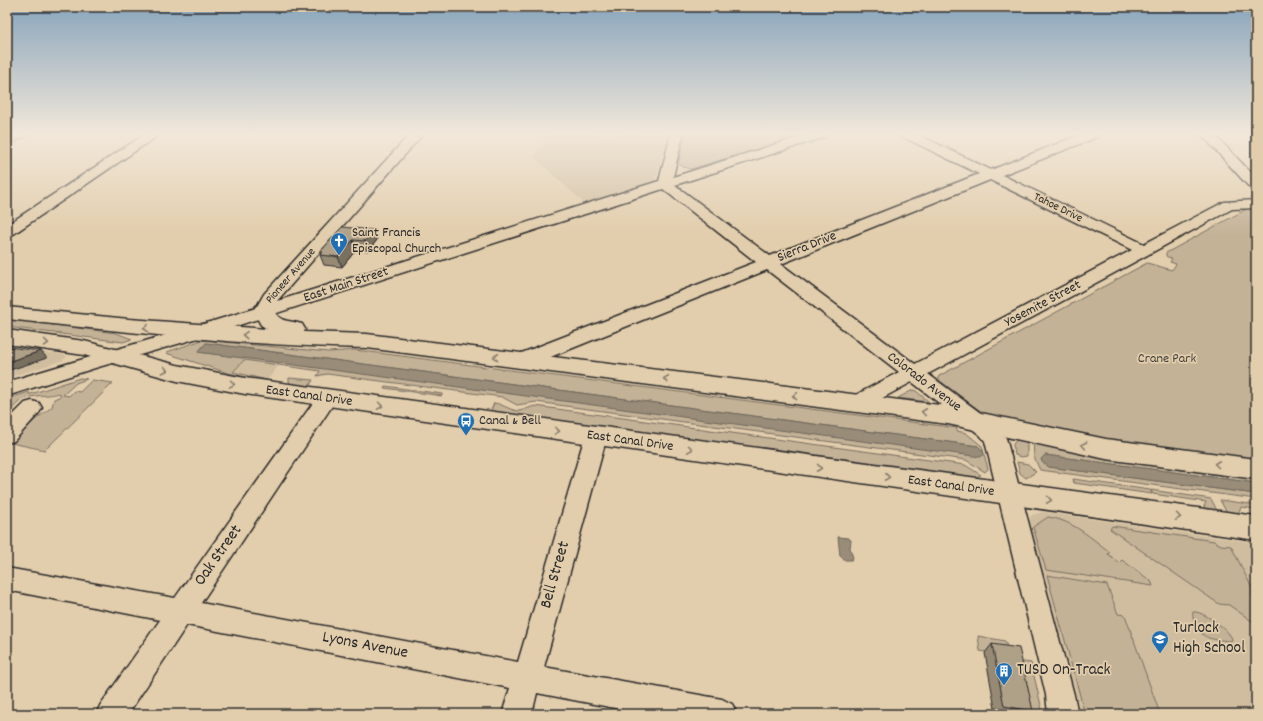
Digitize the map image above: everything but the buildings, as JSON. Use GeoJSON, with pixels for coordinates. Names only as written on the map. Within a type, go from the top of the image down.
{"type":"FeatureCollection","features":[{"type":"Feature","properties":{"kind":"main road"},"geometry":{"type":"LineString","coordinates":[[262,311],[267,320],[274,326],[521,361],[948,415],[1106,449],[1256,469]]}},
{"type":"Feature","properties":{"kind":"main road"},"geometry":{"type":"LineString","coordinates":[[7,313],[199,332],[316,340],[367,340]]}},
{"type":"Feature","properties":{"kind":"main road","name":"East Canal Drive"},"geometry":{"type":"LineString","coordinates":[[7,337],[84,348],[215,381],[1256,528]]}},
{"type":"Feature","properties":{"kind":"street"},"geometry":{"type":"LineString","coordinates":[[7,232],[104,168]]}},
{"type":"Feature","properties":{"kind":"street","name":"Pioneer Avenue"},"geometry":{"type":"LineString","coordinates":[[262,311],[270,298],[387,168]]}},
{"type":"Feature","properties":{"kind":"street"},"geometry":{"type":"LineString","coordinates":[[666,183],[666,176],[669,168]]}},
{"type":"Feature","properties":{"kind":"street"},"geometry":{"type":"LineString","coordinates":[[674,168],[685,171],[705,171]]}},
{"type":"Feature","properties":{"kind":"street","name":"East Main Street"},"geometry":{"type":"LineString","coordinates":[[7,389],[199,332],[716,168]]}},
{"type":"Feature","properties":{"kind":"street","name":"Tahoe Drive"},"geometry":{"type":"LineString","coordinates":[[975,168],[1144,250]]}},
{"type":"Feature","properties":{"kind":"street","name":"Sierra Drive"},"geometry":{"type":"LineString","coordinates":[[521,361],[1008,168]]}},
{"type":"Feature","properties":{"kind":"street"},"geometry":{"type":"LineString","coordinates":[[1239,168],[1254,184]]}},
{"type":"Feature","properties":{"kind":"street","name":"Colorado Avenue"},"geometry":{"type":"LineString","coordinates":[[666,183],[670,188],[767,263],[976,421],[990,432],[997,441],[1060,695],[1063,714]]}},
{"type":"Feature","properties":{"kind":"street","name":"Yosemite Street"},"geometry":{"type":"LineString","coordinates":[[856,403],[1229,205],[1230,202],[1249,193],[1254,184]]}},
{"type":"Feature","properties":{"kind":"street","name":"Yosemite Street"},"geometry":{"type":"LineString","coordinates":[[1229,205],[1256,204]]}},
{"type":"Feature","properties":{"kind":"street","name":"Oak Street"},"geometry":{"type":"LineString","coordinates":[[111,714],[328,398]]}},
{"type":"Feature","properties":{"kind":"street"},"geometry":{"type":"LineString","coordinates":[[7,435],[32,408]]}},
{"type":"Feature","properties":{"kind":"street","name":"Bell Street"},"geometry":{"type":"LineString","coordinates":[[517,714],[596,436]]}},
{"type":"Feature","properties":{"kind":"street","name":"Lyons Avenue"},"geometry":{"type":"LineString","coordinates":[[7,579],[722,714]]}},
{"type":"Feature","properties":{"kind":"shaded area"},"geometry":{"type":"Polygon","coordinates":[[[546,168],[659,168],[655,181],[585,204],[546,168]]]}},
{"type":"Feature","properties":{"kind":"shaded area"},"geometry":{"type":"Polygon","coordinates":[[[206,343],[978,446],[984,454],[981,457],[198,352],[206,343]]]}},
{"type":"Feature","properties":{"kind":"shaded area"},"geometry":{"type":"Polygon","coordinates":[[[7,347],[65,355],[67,357],[61,361],[7,378],[7,347]]]}},
{"type":"Feature","properties":{"kind":"shaded area"},"geometry":{"type":"Polygon","coordinates":[[[244,360],[279,365],[267,380],[233,372],[244,360]]]}},
{"type":"Feature","properties":{"kind":"shaded area"},"geometry":{"type":"Polygon","coordinates":[[[1045,455],[1256,483],[1256,494],[1049,467],[1042,462],[1041,459],[1045,455]]]}},
{"type":"Feature","properties":{"kind":"shaded area","name":"Turlock High School"},"geometry":{"type":"Polygon","coordinates":[[[1043,512],[1256,543],[1256,714],[1081,714],[1029,520],[1032,515],[1043,512]]]}},
{"type":"Feature","properties":{"kind":"shaded area"},"geometry":{"type":"Polygon","coordinates":[[[838,537],[848,538],[851,540],[850,548],[853,558],[851,560],[845,560],[840,556],[838,537]]]}},
{"type":"Feature","properties":{"kind":"green space","name":"Crane Park"},"geometry":{"type":"Polygon","coordinates":[[[1256,205],[1256,460],[1106,440],[991,416],[982,412],[939,380],[939,376],[1147,263],[1172,270],[1176,264],[1170,262],[1172,259],[1166,256],[1166,253],[1256,205]]]}},
{"type":"Feature","properties":{"kind":"green space"},"geometry":{"type":"Polygon","coordinates":[[[7,319],[116,333],[132,339],[123,342],[7,327],[7,319]]]}},
{"type":"Feature","properties":{"kind":"green space"},"geometry":{"type":"Polygon","coordinates":[[[202,340],[329,352],[355,350],[957,428],[957,431],[966,433],[982,446],[988,469],[985,472],[966,460],[536,402],[517,405],[502,397],[327,374],[317,376],[320,371],[244,360],[233,372],[267,380],[261,381],[228,373],[166,353],[202,340]],[[206,343],[198,352],[983,451],[978,446],[206,343]]]}},
{"type":"Feature","properties":{"kind":"green space"},"geometry":{"type":"Polygon","coordinates":[[[80,378],[87,379],[76,383],[63,395],[69,396],[74,391],[80,392],[92,380],[113,383],[45,450],[11,443],[36,419],[52,407],[54,399],[61,396],[59,393],[34,396],[21,400],[11,411],[7,422],[7,399],[29,392],[29,394],[31,394],[80,378]]]}},
{"type":"Feature","properties":{"kind":"green space"},"geometry":{"type":"Polygon","coordinates":[[[289,378],[313,380],[308,388],[292,385],[289,382],[289,378]]]}},
{"type":"Feature","properties":{"kind":"green space"},"geometry":{"type":"Polygon","coordinates":[[[385,386],[443,394],[441,396],[384,388],[385,386]]]}},
{"type":"Feature","properties":{"kind":"green space"},"geometry":{"type":"Polygon","coordinates":[[[913,390],[916,391],[929,402],[898,398],[913,390]]]}},
{"type":"Feature","properties":{"kind":"green space"},"geometry":{"type":"Polygon","coordinates":[[[494,403],[516,411],[521,411],[535,406],[965,465],[981,475],[974,478],[490,413],[494,403]]]}},
{"type":"Feature","properties":{"kind":"green space"},"geometry":{"type":"Polygon","coordinates":[[[1017,440],[1027,440],[1027,456],[1021,457],[1015,455],[1013,444],[1017,440]]]}},
{"type":"Feature","properties":{"kind":"green space"},"geometry":{"type":"Polygon","coordinates":[[[1033,440],[1256,477],[1256,483],[1045,455],[1041,459],[1049,467],[1256,494],[1256,499],[1040,470],[1034,457],[1033,440]]]}},
{"type":"Feature","properties":{"kind":"green space"},"geometry":{"type":"Polygon","coordinates":[[[1017,462],[1028,464],[1036,472],[1026,478],[1020,473],[1017,462]]]}},
{"type":"Feature","properties":{"kind":"green space"},"geometry":{"type":"Polygon","coordinates":[[[1073,479],[1150,490],[1152,494],[1074,483],[1073,479]]]}},
{"type":"Feature","properties":{"kind":"green space"},"geometry":{"type":"Polygon","coordinates":[[[1151,490],[1211,499],[1219,514],[1205,511],[1203,509],[1206,502],[1153,494],[1151,490]]]}},
{"type":"Feature","properties":{"kind":"green space"},"geometry":{"type":"Polygon","coordinates":[[[1220,500],[1256,505],[1256,509],[1241,507],[1237,516],[1228,515],[1220,500]]]}},
{"type":"Feature","properties":{"kind":"green space"},"geometry":{"type":"Polygon","coordinates":[[[1048,517],[1065,522],[1081,530],[1110,552],[1108,554],[1119,563],[1122,560],[1151,581],[1153,586],[1046,570],[1033,527],[1048,517]]]}},
{"type":"Feature","properties":{"kind":"green space"},"geometry":{"type":"Polygon","coordinates":[[[1112,526],[1214,541],[1221,545],[1231,546],[1253,590],[1252,594],[1256,600],[1256,624],[1229,605],[1219,604],[1110,529],[1112,526]]]}},
{"type":"Feature","properties":{"kind":"green space"},"geometry":{"type":"Polygon","coordinates":[[[1047,575],[1107,585],[1118,614],[1125,615],[1160,714],[1085,714],[1047,575]]]}},
{"type":"Feature","properties":{"kind":"green space"},"geometry":{"type":"Polygon","coordinates":[[[1193,612],[1202,614],[1216,622],[1231,636],[1232,640],[1218,640],[1206,637],[1196,625],[1193,612]]]}},
{"type":"Feature","properties":{"kind":"green space"},"geometry":{"type":"Polygon","coordinates":[[[978,636],[1005,641],[1010,656],[980,651],[978,636]]]}},
{"type":"Feature","properties":{"kind":"green space"},"geometry":{"type":"Polygon","coordinates":[[[1016,661],[1031,663],[1043,714],[1028,714],[1016,661]]]}},
{"type":"Feature","properties":{"kind":"place","name":"Saint Francis Episcopal Church"},"geometry":{"type":"Point","coordinates":[339,256]}},
{"type":"Feature","properties":{"kind":"place","name":"Canal & Bell"},"geometry":{"type":"Point","coordinates":[466,436]}},
{"type":"Feature","properties":{"kind":"place","name":"Turlock High School"},"geometry":{"type":"Point","coordinates":[1160,654]}},
{"type":"Feature","properties":{"kind":"place","name":"TUSD On-Track"},"geometry":{"type":"Point","coordinates":[1004,686]}}]}
